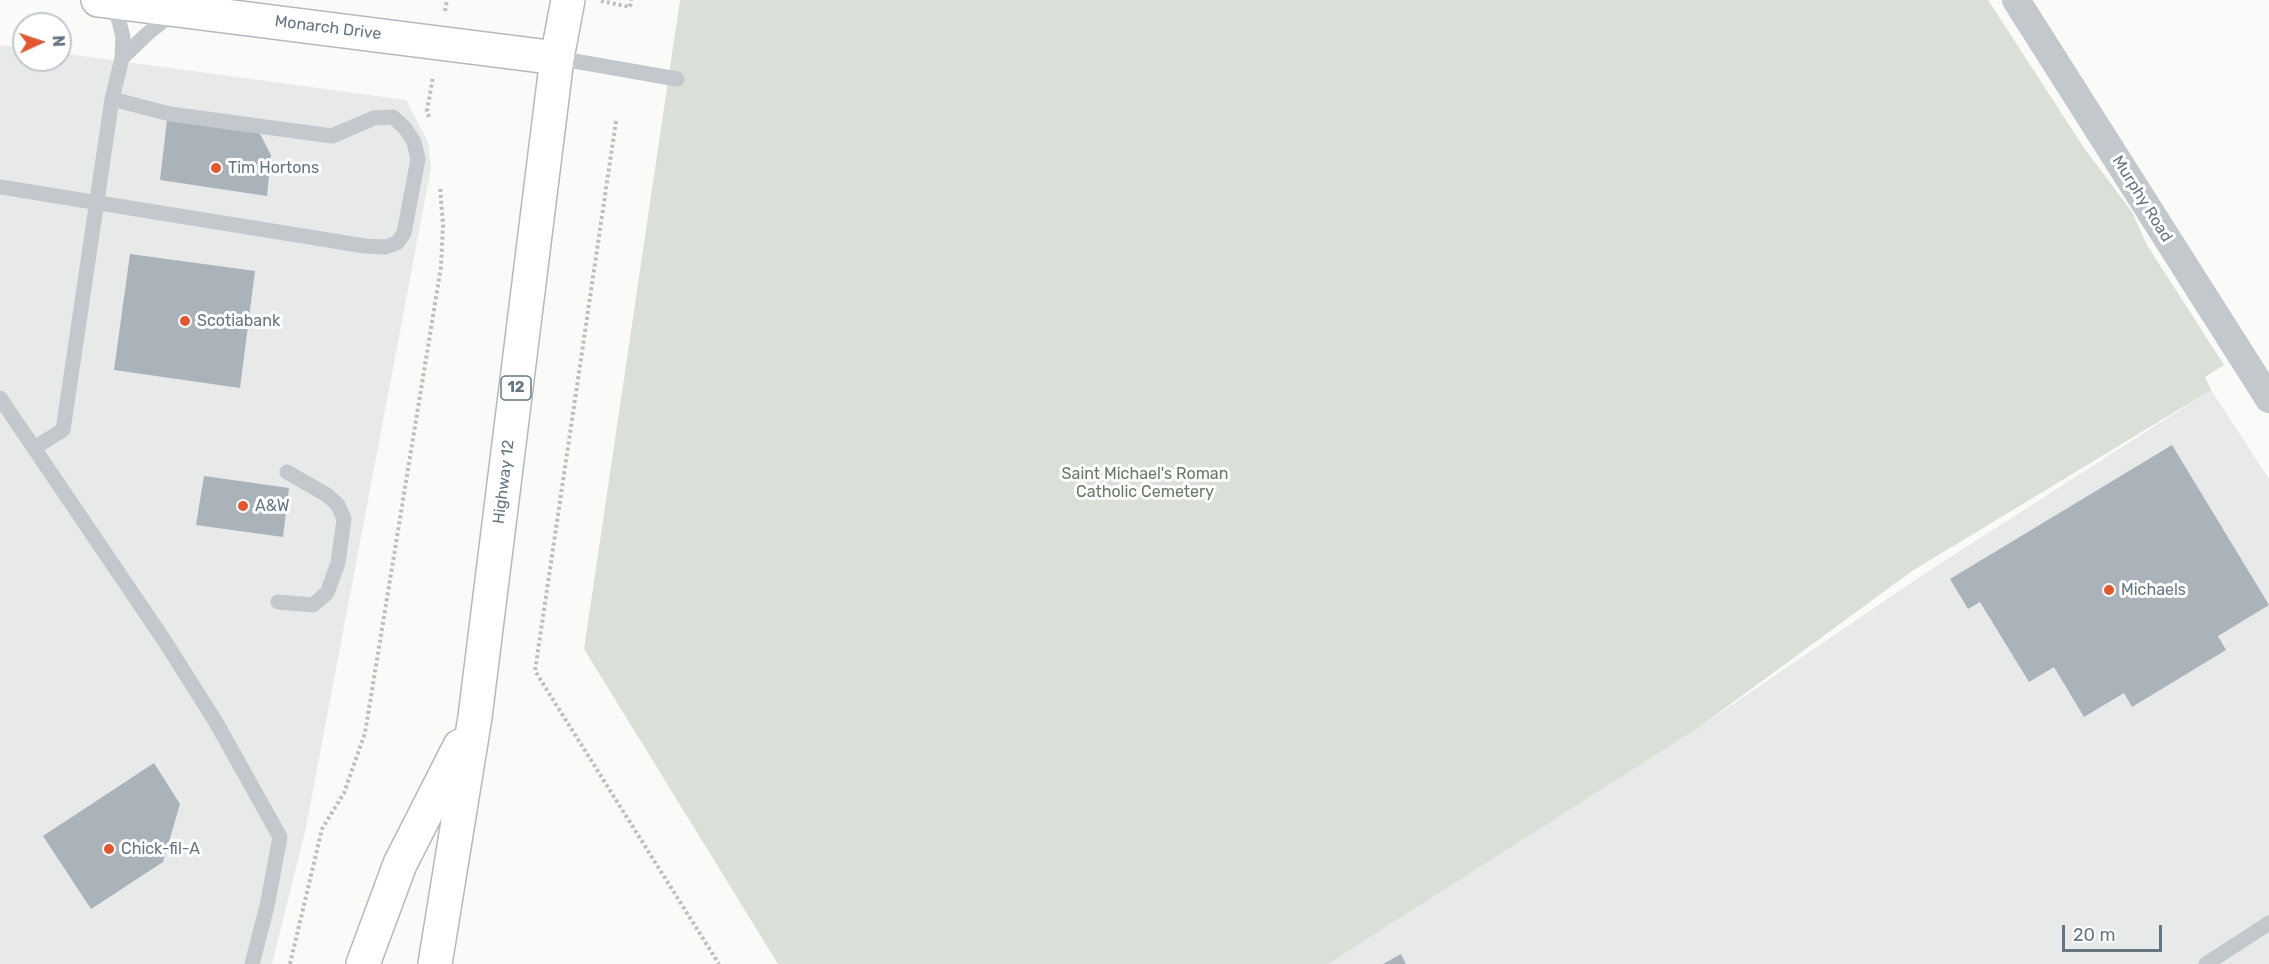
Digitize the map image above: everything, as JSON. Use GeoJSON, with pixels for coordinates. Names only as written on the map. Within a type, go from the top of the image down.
{"type":"FeatureCollection","features":[{"type":"Feature","properties":{"kind":"main road","name":"Highway 12"},"geometry":{"type":"LineString","coordinates":[[435,964],[475,717],[557,58],[568,0]]}},
{"type":"Feature","properties":{"kind":"main road","name":"Monarch Drive"},"geometry":{"type":"LineString","coordinates":[[106,1],[557,58]]}},
{"type":"Feature","properties":{"kind":"main road"},"geometry":{"type":"LineString","coordinates":[[363,964],[400,864],[475,717]]}},
{"type":"Feature","properties":{"kind":"street","name":"Murphy Road"},"geometry":{"type":"LineString","coordinates":[[2016,0],[2269,399]]}},
{"type":"Feature","properties":{"kind":"lane"},"geometry":{"type":"LineString","coordinates":[[34,448],[63,430],[112,99],[122,58],[123,37],[106,1]]}},
{"type":"Feature","properties":{"kind":"lane"},"geometry":{"type":"LineString","coordinates":[[122,58],[163,21],[182,11]]}},
{"type":"Feature","properties":{"kind":"lane"},"geometry":{"type":"LineString","coordinates":[[557,58],[677,79]]}},
{"type":"Feature","properties":{"kind":"lane"},"geometry":{"type":"LineString","coordinates":[[0,187],[96,201],[325,241],[385,247],[397,243],[404,233],[418,159],[414,142],[405,128],[393,117],[374,118],[332,136],[170,114],[112,99]]}},
{"type":"Feature","properties":{"kind":"lane"},"geometry":{"type":"LineString","coordinates":[[0,398],[164,640],[217,724],[280,837],[267,906],[252,964]]}},
{"type":"Feature","properties":{"kind":"lane"},"geometry":{"type":"LineString","coordinates":[[278,602],[313,605],[327,593],[338,562],[344,519],[338,505],[327,495],[287,472]]}},
{"type":"Feature","properties":{"kind":"lane"},"geometry":{"type":"LineString","coordinates":[[2206,964],[2269,923]]}},
{"type":"Feature","properties":{"kind":"path"},"geometry":{"type":"LineString","coordinates":[[595,0],[630,7],[631,0]]}},
{"type":"Feature","properties":{"kind":"path"},"geometry":{"type":"LineString","coordinates":[[427,111],[430,122]]}},
{"type":"Feature","properties":{"kind":"path"},"geometry":{"type":"LineString","coordinates":[[616,121],[535,671],[719,964]]}},
{"type":"Feature","properties":{"kind":"path"},"geometry":{"type":"LineString","coordinates":[[290,964],[322,829],[344,793],[364,733],[441,267],[443,225],[440,183]]}},
{"type":"Feature","properties":{"kind":"shaded area"},"geometry":{"type":"Polygon","coordinates":[[[0,45],[12,46],[12,72],[72,72],[72,55],[406,100],[428,142],[431,168],[305,832],[272,964],[0,964],[0,45]]]}},
{"type":"Feature","properties":{"kind":"shaded area"},"geometry":{"type":"Polygon","coordinates":[[[2211,390],[2269,479],[2269,964],[1328,964],[1698,728],[1921,576],[2211,390]]]}},
{"type":"Feature","properties":{"kind":"green space","name":"Saint Michael's Roman Catholic Cemetery"},"geometry":{"type":"Polygon","coordinates":[[[680,0],[1988,0],[2084,148],[2132,212],[2147,245],[2224,365],[2205,377],[2211,390],[1912,571],[1698,728],[1328,964],[778,964],[584,649],[680,0]]]}},
{"type":"Feature","properties":{"kind":"building","name":"Tim Hortons"},"geometry":{"type":"Polygon","coordinates":[[[167,120],[259,132],[271,155],[267,196],[160,180],[167,120]]]}},
{"type":"Feature","properties":{"kind":"building","name":"Scotiabank"},"geometry":{"type":"Polygon","coordinates":[[[130,254],[255,271],[240,388],[114,370],[130,254]]]}},
{"type":"Feature","properties":{"kind":"building","name":"Michaels"},"geometry":{"type":"Polygon","coordinates":[[[2172,445],[2269,605],[2218,636],[2226,650],[2132,707],[2124,693],[2084,717],[2054,667],[2029,682],[1980,602],[1968,609],[1950,579],[2172,445]]]}},
{"type":"Feature","properties":{"kind":"building","name":"A&W"},"geometry":{"type":"Polygon","coordinates":[[[204,476],[289,488],[283,537],[196,525],[204,476]]]}},
{"type":"Feature","properties":{"kind":"building","name":"Chick-fil-A"},"geometry":{"type":"Polygon","coordinates":[[[154,763],[180,804],[163,862],[91,909],[43,836],[154,763]]]}},
{"type":"Feature","properties":{"kind":"building"},"geometry":{"type":"Polygon","coordinates":[[[1401,954],[1406,964],[1383,964],[1401,954]]]}},
{"type":"Feature","properties":{"kind":"place","name":"Tim Hortons"},"geometry":{"type":"Point","coordinates":[216,168]}},
{"type":"Feature","properties":{"kind":"place","name":"Scotiabank"},"geometry":{"type":"Point","coordinates":[185,321]}},
{"type":"Feature","properties":{"kind":"place","name":"A&W"},"geometry":{"type":"Point","coordinates":[243,506]}},
{"type":"Feature","properties":{"kind":"place","name":"Michaels"},"geometry":{"type":"Point","coordinates":[2109,590]}},
{"type":"Feature","properties":{"kind":"place","name":"Chick-fil-A"},"geometry":{"type":"Point","coordinates":[109,849]}}]}
